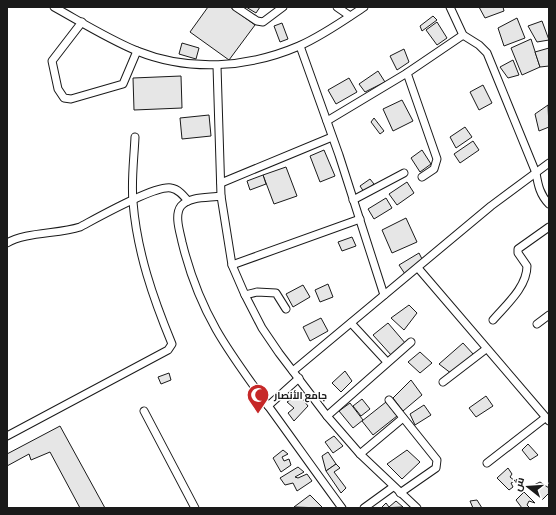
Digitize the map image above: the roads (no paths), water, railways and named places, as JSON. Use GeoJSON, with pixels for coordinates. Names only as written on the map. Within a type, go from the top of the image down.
{"type":"FeatureCollection","features":[{"type":"Feature","properties":{"kind":"street"},"geometry":{"type":"LineString","coordinates":[[54,7],[114,41],[137,51],[174,62],[217,66],[259,59],[300,46],[364,7]]}},
{"type":"Feature","properties":{"kind":"street"},"geometry":{"type":"LineString","coordinates":[[236,7],[257,21],[263,22],[282,7]]}},
{"type":"Feature","properties":{"kind":"street"},"geometry":{"type":"LineString","coordinates":[[337,7],[350,16]]}},
{"type":"Feature","properties":{"kind":"street"},"geometry":{"type":"LineString","coordinates":[[450,7],[463,35],[479,45],[487,53],[536,173],[540,192],[549,204]]}},
{"type":"Feature","properties":{"kind":"street"},"geometry":{"type":"LineString","coordinates":[[82,22],[52,61],[58,89],[64,98],[71,98],[123,84],[137,51]]}},
{"type":"Feature","properties":{"kind":"street"},"geometry":{"type":"LineString","coordinates":[[327,121],[407,73],[463,35]]}},
{"type":"Feature","properties":{"kind":"street"},"geometry":{"type":"LineString","coordinates":[[300,46],[327,121],[384,295]]}},
{"type":"Feature","properties":{"kind":"street"},"geometry":{"type":"LineString","coordinates":[[217,66],[221,196],[232,265],[245,295],[262,328],[327,416],[360,454],[393,487],[417,508]]}},
{"type":"Feature","properties":{"kind":"street"},"geometry":{"type":"LineString","coordinates":[[407,73],[437,159],[434,169],[422,177]]}},
{"type":"Feature","properties":{"kind":"street"},"geometry":{"type":"LineString","coordinates":[[7,436],[168,350],[172,344],[151,290],[141,255],[133,200],[135,137]]}},
{"type":"Feature","properties":{"kind":"street"},"geometry":{"type":"LineString","coordinates":[[221,183],[332,137]]}},
{"type":"Feature","properties":{"kind":"street"},"geometry":{"type":"LineString","coordinates":[[293,371],[492,206],[549,163]]}},
{"type":"Feature","properties":{"kind":"street"},"geometry":{"type":"LineString","coordinates":[[353,200],[404,173]]}},
{"type":"Feature","properties":{"kind":"street"},"geometry":{"type":"LineString","coordinates":[[7,243],[40,234],[74,229],[151,191],[169,188],[178,191],[188,201]]}},
{"type":"Feature","properties":{"kind":"street"},"geometry":{"type":"LineString","coordinates":[[221,196],[188,201],[180,207],[178,217],[192,281],[206,313],[234,360],[342,508]]}},
{"type":"Feature","properties":{"kind":"street"},"geometry":{"type":"LineString","coordinates":[[232,265],[360,219]]}},
{"type":"Feature","properties":{"kind":"street"},"geometry":{"type":"LineString","coordinates":[[493,320],[516,294],[525,276],[527,266],[518,249],[549,227]]}},
{"type":"Feature","properties":{"kind":"street"},"geometry":{"type":"LineString","coordinates":[[418,268],[547,420],[487,463]]}},
{"type":"Feature","properties":{"kind":"street"},"geometry":{"type":"LineString","coordinates":[[245,295],[257,292],[276,294],[286,309]]}},
{"type":"Feature","properties":{"kind":"street"},"geometry":{"type":"LineString","coordinates":[[537,324],[549,315]]}},
{"type":"Feature","properties":{"kind":"street"},"geometry":{"type":"LineString","coordinates":[[351,323],[387,362]]}},
{"type":"Feature","properties":{"kind":"street"},"geometry":{"type":"LineString","coordinates":[[327,416],[411,342]]}},
{"type":"Feature","properties":{"kind":"street"},"geometry":{"type":"LineString","coordinates":[[443,382],[486,349]]}},
{"type":"Feature","properties":{"kind":"street"},"geometry":{"type":"LineString","coordinates":[[268,406],[299,378]]}},
{"type":"Feature","properties":{"kind":"street"},"geometry":{"type":"LineString","coordinates":[[389,400],[437,460],[437,464],[431,472],[400,493]]}},
{"type":"Feature","properties":{"kind":"street"},"geometry":{"type":"LineString","coordinates":[[144,411],[195,508]]}},
{"type":"Feature","properties":{"kind":"street"},"geometry":{"type":"LineString","coordinates":[[360,454],[403,418]]}},
{"type":"Feature","properties":{"kind":"street"},"geometry":{"type":"LineString","coordinates":[[364,508],[393,487]]}},
{"type":"Feature","properties":{"kind":"place","name":"جامع الأنصار"},"geometry":{"type":"Point","coordinates":[258,414]}}]}
